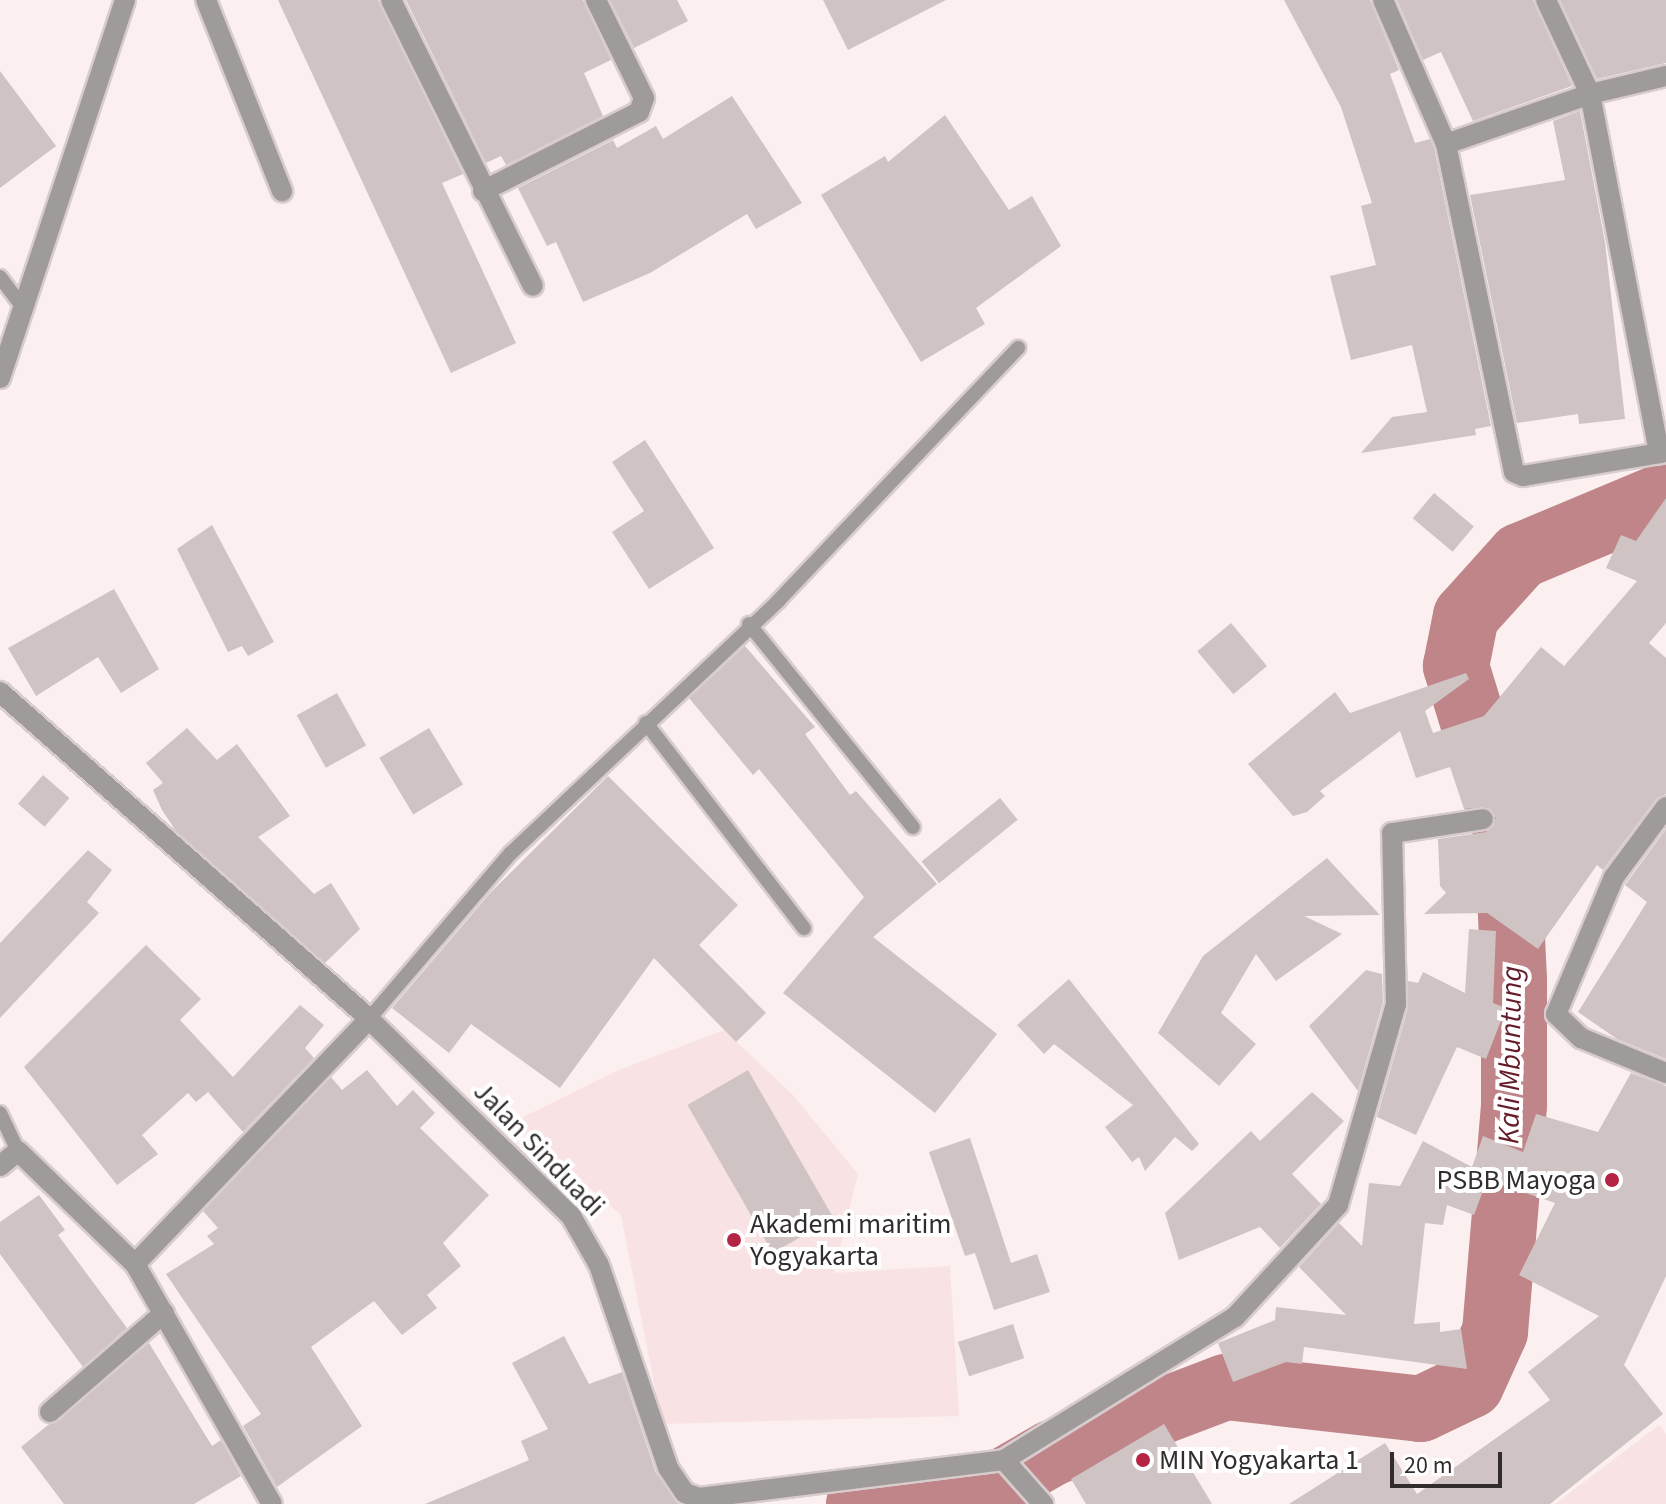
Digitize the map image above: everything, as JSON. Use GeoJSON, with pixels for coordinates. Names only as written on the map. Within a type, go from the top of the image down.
{"type":"FeatureCollection","features":[{"type":"Feature","properties":{"kind":"street"},"geometry":{"type":"LineString","coordinates":[[0,378],[125,0]]}},
{"type":"Feature","properties":{"kind":"street"},"geometry":{"type":"LineString","coordinates":[[206,0],[282,191]]}},
{"type":"Feature","properties":{"kind":"street"},"geometry":{"type":"LineString","coordinates":[[391,0],[483,191],[533,286]]}},
{"type":"Feature","properties":{"kind":"street"},"geometry":{"type":"LineString","coordinates":[[483,191],[635,117],[643,107],[644,98],[596,0]]}},
{"type":"Feature","properties":{"kind":"street"},"geometry":{"type":"LineString","coordinates":[[1383,0],[1446,144],[1514,472],[1523,476],[1662,453],[1590,94],[1546,0]]}},
{"type":"Feature","properties":{"kind":"street"},"geometry":{"type":"LineString","coordinates":[[1446,144],[1590,94],[1666,76]]}},
{"type":"Feature","properties":{"kind":"street","name":"Jalan Sinduadi"},"geometry":{"type":"LineString","coordinates":[[0,692],[369,1019],[550,1193],[590,1244],[668,1468],[685,1493],[699,1498],[1008,1465]]}},
{"type":"Feature","properties":{"kind":"street"},"geometry":{"type":"LineString","coordinates":[[1666,807],[1614,877],[1556,1014],[1581,1038],[1666,1073]]}},
{"type":"Feature","properties":{"kind":"street"},"geometry":{"type":"LineString","coordinates":[[1043,1504],[1008,1465],[1235,1317],[1338,1205],[1396,1004],[1392,833],[1483,819]]}},
{"type":"Feature","properties":{"kind":"street"},"geometry":{"type":"LineString","coordinates":[[135,1264],[369,1019]]}},
{"type":"Feature","properties":{"kind":"street"},"geometry":{"type":"LineString","coordinates":[[0,1166],[18,1151],[135,1264],[272,1504]]}},
{"type":"Feature","properties":{"kind":"street"},"geometry":{"type":"LineString","coordinates":[[50,1412],[164,1313]]}},
{"type":"Feature","properties":{"kind":"lane"},"geometry":{"type":"LineString","coordinates":[[0,277],[23,308]]}},
{"type":"Feature","properties":{"kind":"lane"},"geometry":{"type":"LineString","coordinates":[[369,1019],[511,853],[749,624],[1018,348]]}},
{"type":"Feature","properties":{"kind":"lane"},"geometry":{"type":"LineString","coordinates":[[749,624],[913,827]]}},
{"type":"Feature","properties":{"kind":"lane"},"geometry":{"type":"LineString","coordinates":[[646,723],[804,928]]}},
{"type":"Feature","properties":{"kind":"lane"},"geometry":{"type":"LineString","coordinates":[[0,1113],[18,1151]]}},
{"type":"Feature","properties":{"kind":"shaded area","name":"Akademi maritim Yogyakarta"},"geometry":{"type":"Polygon","coordinates":[[[724,1030],[792,1094],[858,1174],[834,1273],[950,1266],[959,1416],[662,1424],[621,1215],[513,1122],[619,1070],[724,1030]]]}},
{"type":"Feature","properties":{"kind":"shaded area"},"geometry":{"type":"Polygon","coordinates":[[[1659,1425],[1666,1434],[1666,1504],[1555,1504],[1659,1425]]]}},
{"type":"Feature","properties":{"kind":"building"},"geometry":{"type":"Polygon","coordinates":[[[278,0],[378,0],[463,174],[442,183],[516,343],[451,373],[278,0]]]}},
{"type":"Feature","properties":{"kind":"building"},"geometry":{"type":"Polygon","coordinates":[[[406,0],[583,0],[611,60],[584,73],[603,116],[506,165],[501,156],[486,163],[406,0]]]}},
{"type":"Feature","properties":{"kind":"building"},"geometry":{"type":"Polygon","coordinates":[[[610,0],[677,0],[688,21],[634,48],[610,0]]]}},
{"type":"Feature","properties":{"kind":"building"},"geometry":{"type":"Polygon","coordinates":[[[823,0],[946,0],[848,50],[823,0]]]}},
{"type":"Feature","properties":{"kind":"building"},"geometry":{"type":"Polygon","coordinates":[[[1284,0],[1370,0],[1399,70],[1390,74],[1415,143],[1430,139],[1434,148],[1491,426],[1475,429],[1476,435],[1361,453],[1392,417],[1427,412],[1412,345],[1351,360],[1330,276],[1376,265],[1361,206],[1372,203],[1341,107],[1284,0]]]}},
{"type":"Feature","properties":{"kind":"building"},"geometry":{"type":"Polygon","coordinates":[[[1397,0],[1533,0],[1572,86],[1473,121],[1441,52],[1423,60],[1397,0]]]}},
{"type":"Feature","properties":{"kind":"building"},"geometry":{"type":"Polygon","coordinates":[[[1560,0],[1666,0],[1666,63],[1597,79],[1560,0]]]}},
{"type":"Feature","properties":{"kind":"building"},"geometry":{"type":"Polygon","coordinates":[[[0,71],[56,146],[0,188],[0,71]]]}},
{"type":"Feature","properties":{"kind":"building"},"geometry":{"type":"Polygon","coordinates":[[[732,96],[802,203],[756,229],[747,214],[650,273],[583,302],[556,242],[547,246],[518,188],[613,140],[617,148],[656,126],[663,139],[732,96]]]}},
{"type":"Feature","properties":{"kind":"building"},"geometry":{"type":"Polygon","coordinates":[[[1580,111],[1605,242],[1625,419],[1579,424],[1578,414],[1517,423],[1470,195],[1565,180],[1553,121],[1580,111]]]}},
{"type":"Feature","properties":{"kind":"building"},"geometry":{"type":"Polygon","coordinates":[[[945,115],[1009,210],[1032,196],[1061,246],[976,308],[985,324],[921,362],[821,195],[885,156],[888,162],[945,115]]]}},
{"type":"Feature","properties":{"kind":"building"},"geometry":{"type":"Polygon","coordinates":[[[645,440],[714,548],[649,589],[612,532],[644,511],[612,462],[645,440]]]}},
{"type":"Feature","properties":{"kind":"building"},"geometry":{"type":"Polygon","coordinates":[[[1434,493],[1474,526],[1453,552],[1413,518],[1434,493]]]}},
{"type":"Feature","properties":{"kind":"building"},"geometry":{"type":"Polygon","coordinates":[[[1666,498],[1666,623],[1649,643],[1666,658],[1666,794],[1656,799],[1603,870],[1597,865],[1538,949],[1487,913],[1424,914],[1446,893],[1440,886],[1438,839],[1486,832],[1496,818],[1487,807],[1464,809],[1450,767],[1416,778],[1400,731],[1320,791],[1325,796],[1307,812],[1293,816],[1248,764],[1335,692],[1350,713],[1466,673],[1469,679],[1425,711],[1433,733],[1484,716],[1541,647],[1564,666],[1637,581],[1606,568],[1621,535],[1636,541],[1666,498]]]}},
{"type":"Feature","properties":{"kind":"building"},"geometry":{"type":"Polygon","coordinates":[[[212,525],[274,642],[248,656],[242,646],[228,652],[177,549],[212,525]]]}},
{"type":"Feature","properties":{"kind":"building"},"geometry":{"type":"Polygon","coordinates":[[[114,589],[159,669],[121,693],[98,657],[36,696],[8,648],[114,589]]]}},
{"type":"Feature","properties":{"kind":"building"},"geometry":{"type":"Polygon","coordinates":[[[1231,623],[1267,666],[1233,694],[1197,651],[1231,623]]]}},
{"type":"Feature","properties":{"kind":"building"},"geometry":{"type":"Polygon","coordinates":[[[745,646],[815,727],[805,734],[850,795],[856,791],[937,884],[873,937],[997,1034],[935,1113],[783,993],[864,897],[759,769],[753,775],[689,698],[745,646]]]}},
{"type":"Feature","properties":{"kind":"building"},"geometry":{"type":"Polygon","coordinates":[[[337,693],[366,745],[326,768],[297,715],[337,693]]]}},
{"type":"Feature","properties":{"kind":"building"},"geometry":{"type":"Polygon","coordinates":[[[187,728],[217,760],[237,744],[290,816],[258,837],[314,894],[331,883],[360,929],[325,963],[176,831],[162,810],[153,790],[163,783],[146,763],[187,728]]]}},
{"type":"Feature","properties":{"kind":"building"},"geometry":{"type":"Polygon","coordinates":[[[429,728],[463,785],[413,814],[379,758],[429,728]]]}},
{"type":"Feature","properties":{"kind":"building"},"geometry":{"type":"Polygon","coordinates":[[[43,775],[69,798],[44,827],[18,804],[43,775]]]}},
{"type":"Feature","properties":{"kind":"building"},"geometry":{"type":"Polygon","coordinates":[[[608,776],[738,905],[699,945],[766,1013],[736,1042],[654,958],[560,1088],[471,1024],[449,1053],[392,1008],[491,892],[608,776]]]}},
{"type":"Feature","properties":{"kind":"building"},"geometry":{"type":"Polygon","coordinates":[[[1000,798],[1018,820],[939,883],[922,862],[1000,798]]]}},
{"type":"Feature","properties":{"kind":"building"},"geometry":{"type":"Polygon","coordinates":[[[1666,829],[1666,1059],[1617,1039],[1578,1012],[1647,902],[1625,885],[1666,829]]]}},
{"type":"Feature","properties":{"kind":"building"},"geometry":{"type":"Polygon","coordinates":[[[88,850],[112,870],[87,902],[99,913],[0,1018],[0,943],[88,850]]]}},
{"type":"Feature","properties":{"kind":"building"},"geometry":{"type":"Polygon","coordinates":[[[1327,858],[1380,915],[1304,916],[1342,934],[1276,981],[1256,954],[1221,1013],[1256,1044],[1219,1086],[1158,1033],[1203,956],[1327,858]]]}},
{"type":"Feature","properties":{"kind":"building"},"geometry":{"type":"Polygon","coordinates":[[[1469,929],[1496,931],[1493,1003],[1506,1008],[1486,1059],[1457,1047],[1416,1135],[1377,1117],[1408,1008],[1408,981],[1418,983],[1423,972],[1465,993],[1469,929]]]}},
{"type":"Feature","properties":{"kind":"building"},"geometry":{"type":"Polygon","coordinates":[[[146,945],[201,999],[180,1020],[233,1077],[300,1005],[324,1025],[305,1048],[314,1058],[243,1132],[208,1092],[196,1102],[188,1093],[142,1135],[158,1154],[117,1185],[24,1067],[146,945]]]}},
{"type":"Feature","properties":{"kind":"building"},"geometry":{"type":"Polygon","coordinates":[[[1366,970],[1382,974],[1383,1002],[1358,1091],[1309,1026],[1366,970]]]}},
{"type":"Feature","properties":{"kind":"building"},"geometry":{"type":"Polygon","coordinates":[[[1069,979],[1199,1144],[1192,1151],[1175,1137],[1145,1171],[1139,1157],[1132,1162],[1105,1127],[1133,1105],[1054,1044],[1044,1054],[1017,1025],[1069,979]]]}},
{"type":"Feature","properties":{"kind":"building"},"geometry":{"type":"Polygon","coordinates":[[[367,1070],[397,1106],[413,1090],[435,1113],[420,1128],[489,1195],[443,1243],[461,1266],[427,1295],[437,1308],[402,1335],[374,1301],[311,1347],[362,1426],[277,1487],[243,1426],[261,1414],[166,1274],[214,1244],[207,1236],[218,1228],[203,1211],[331,1077],[342,1090],[367,1070]]]}},
{"type":"Feature","properties":{"kind":"building"},"geometry":{"type":"Polygon","coordinates":[[[748,1070],[834,1218],[773,1253],[687,1105],[748,1070]]]}},
{"type":"Feature","properties":{"kind":"building"},"geometry":{"type":"Polygon","coordinates":[[[1631,1073],[1666,1086],[1666,1276],[1624,1365],[1663,1414],[1550,1504],[1289,1504],[1385,1443],[1417,1494],[1550,1400],[1528,1372],[1599,1316],[1519,1275],[1555,1203],[1487,1180],[1474,1215],[1447,1205],[1443,1225],[1425,1223],[1414,1324],[1440,1322],[1440,1332],[1461,1329],[1467,1369],[1304,1347],[1302,1364],[1286,1362],[1233,1382],[1218,1343],[1275,1320],[1276,1307],[1346,1315],[1299,1267],[1339,1223],[1362,1246],[1369,1183],[1400,1186],[1423,1141],[1472,1167],[1483,1136],[1523,1152],[1536,1114],[1598,1132],[1631,1073]]]}},
{"type":"Feature","properties":{"kind":"building"},"geometry":{"type":"Polygon","coordinates":[[[1312,1092],[1344,1121],[1292,1174],[1321,1204],[1280,1248],[1260,1227],[1179,1260],[1165,1213],[1251,1131],[1260,1141],[1312,1092]]]}},
{"type":"Feature","properties":{"kind":"building"},"geometry":{"type":"Polygon","coordinates":[[[970,1138],[1011,1263],[1037,1254],[1050,1292],[994,1310],[975,1253],[965,1256],[929,1152],[970,1138]]]}},
{"type":"Feature","properties":{"kind":"building"},"geometry":{"type":"Polygon","coordinates":[[[39,1195],[65,1230],[58,1235],[127,1328],[83,1367],[0,1254],[0,1222],[39,1195]]]}},
{"type":"Feature","properties":{"kind":"building"},"geometry":{"type":"Polygon","coordinates":[[[1013,1324],[1024,1358],[969,1376],[958,1342],[1013,1324]]]}},
{"type":"Feature","properties":{"kind":"building"},"geometry":{"type":"Polygon","coordinates":[[[564,1336],[589,1384],[622,1372],[656,1473],[679,1504],[425,1504],[529,1460],[521,1441],[548,1429],[512,1363],[564,1336]]]}},
{"type":"Feature","properties":{"kind":"building"},"geometry":{"type":"Polygon","coordinates":[[[149,1343],[212,1446],[221,1440],[241,1476],[194,1504],[64,1504],[21,1447],[149,1343]]]}},
{"type":"Feature","properties":{"kind":"building","name":"MIN Yogyakarta 1"},"geometry":{"type":"Polygon","coordinates":[[[1164,1424],[1212,1504],[1086,1504],[1071,1479],[1164,1424]]]}},
{"type":"Feature","properties":{"kind":"waterway","name":"Kali Mbuntung"},"geometry":{"type":"LineString","coordinates":[[859,1504],[998,1484],[1052,1453],[1226,1387],[1421,1409],[1471,1385],[1495,1332],[1514,1105],[1514,980],[1507,833],[1456,666],[1466,616],[1520,556],[1666,495]]}},
{"type":"Feature","properties":{"kind":"place","name":"PSBB Mayoga"},"geometry":{"type":"Point","coordinates":[1612,1180]}},
{"type":"Feature","properties":{"kind":"place","name":"Akademi maritim Yogyakarta"},"geometry":{"type":"Point","coordinates":[734,1240]}},
{"type":"Feature","properties":{"kind":"place","name":"MIN Yogyakarta 1"},"geometry":{"type":"Point","coordinates":[1143,1460]}}]}
